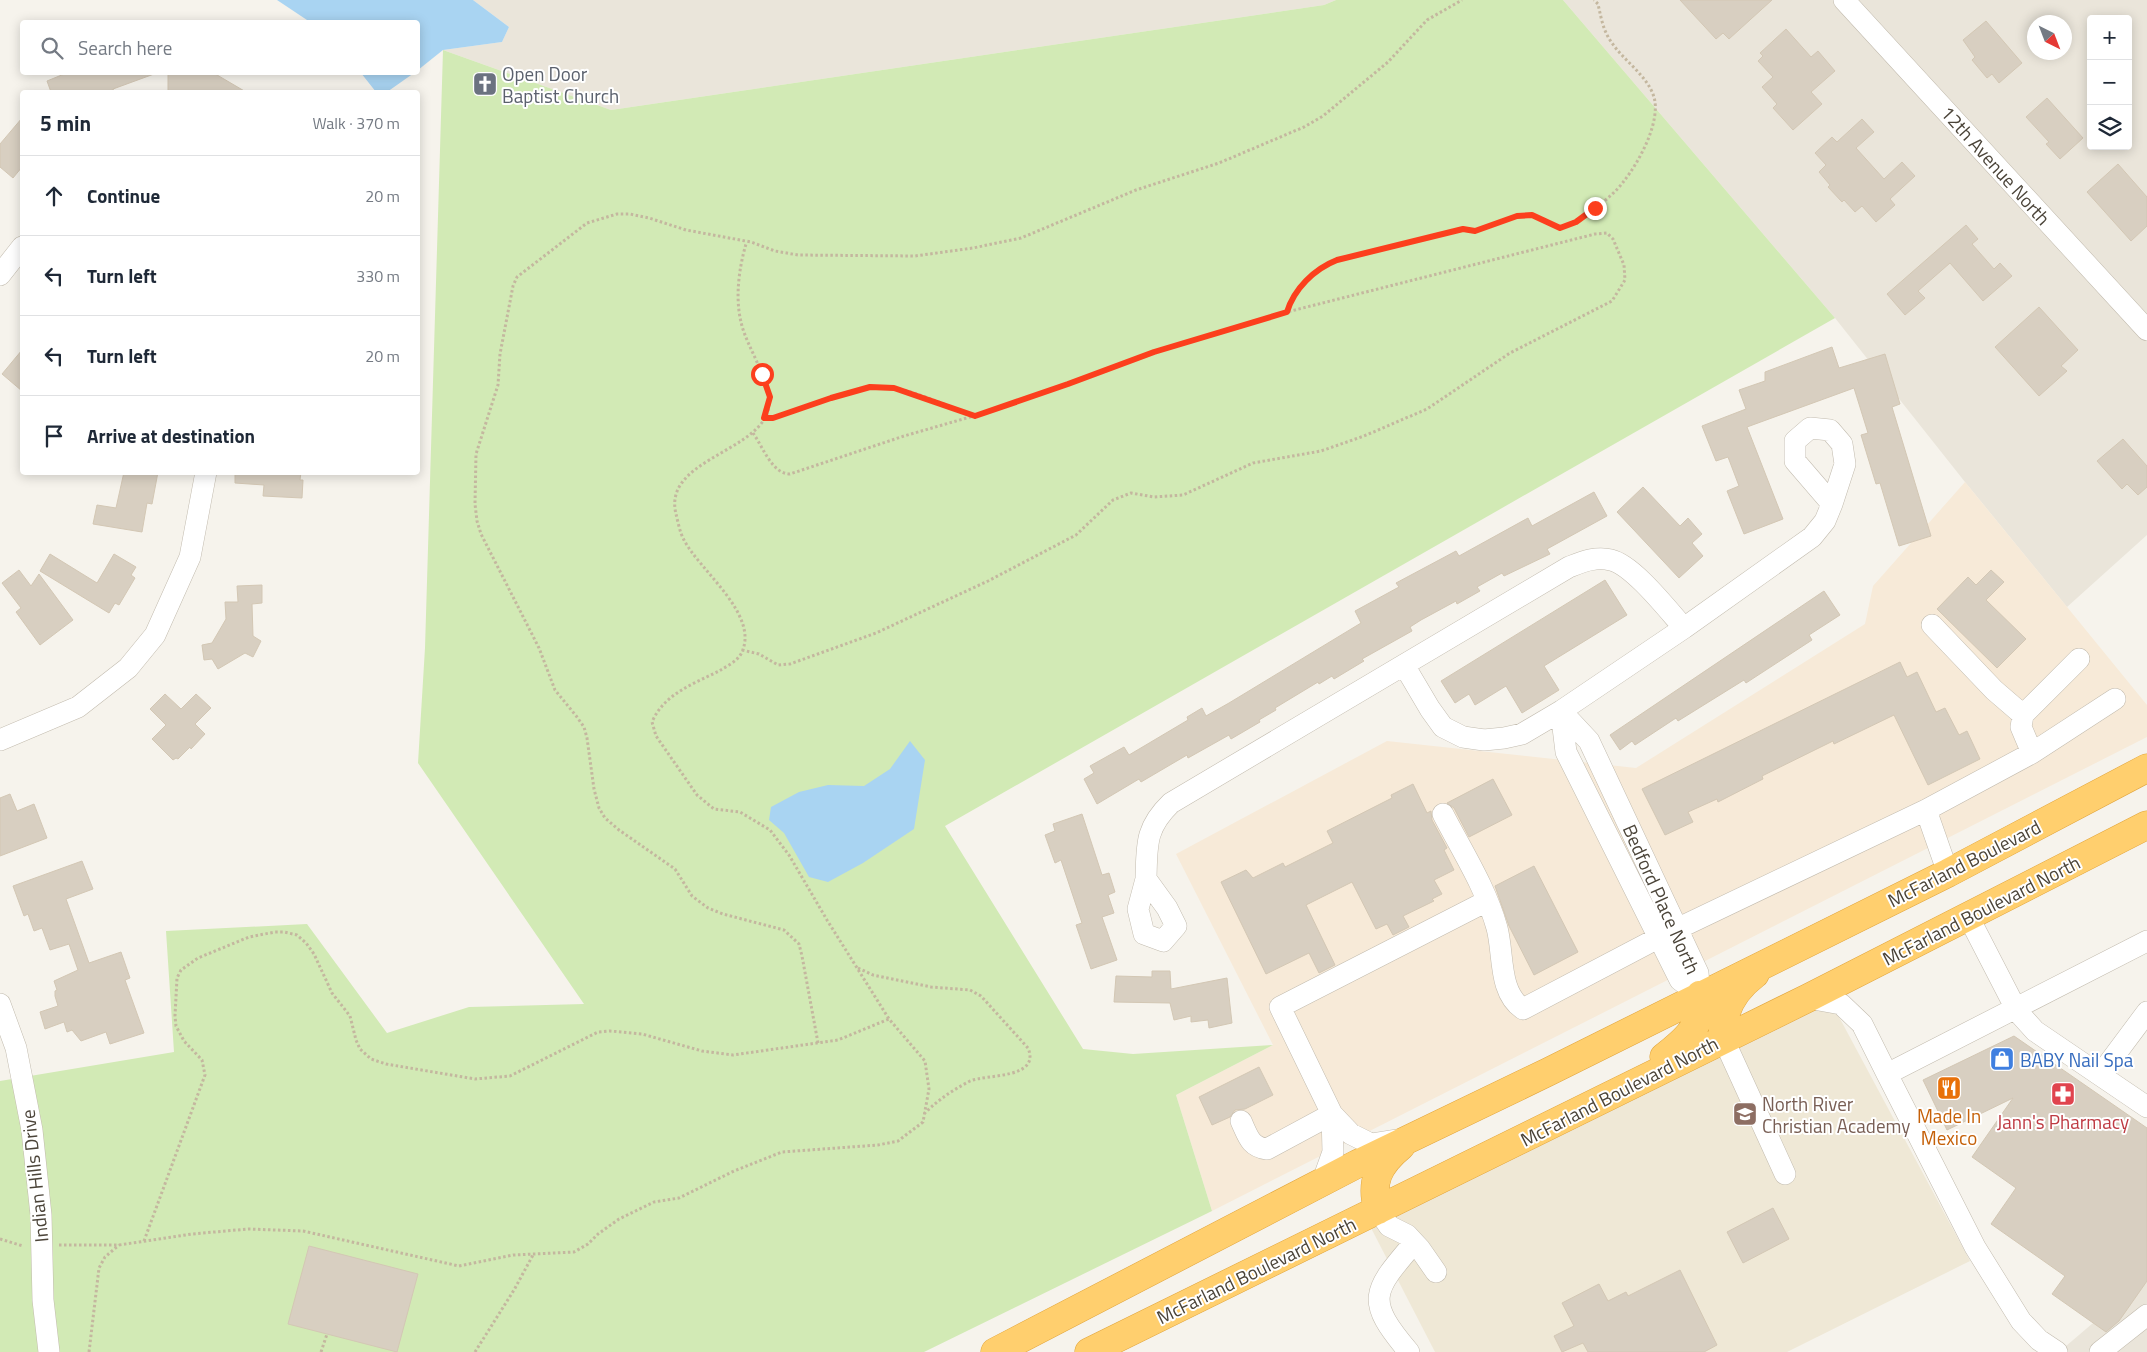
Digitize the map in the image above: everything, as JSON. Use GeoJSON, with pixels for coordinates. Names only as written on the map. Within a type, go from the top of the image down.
{"type":"FeatureCollection","features":[{"type":"Feature","properties":{"kind":"highway","name":"McFarland Boulevard"},"geometry":{"type":"LineString","coordinates":[[1780,955],[1948,873],[2147,768]]}},
{"type":"Feature","properties":{"kind":"highway","name":"McFarland Boulevard North"},"geometry":{"type":"LineString","coordinates":[[1089,1352],[1723,1038],[1808,998],[2147,824]]}},
{"type":"Feature","properties":{"kind":"highway"},"geometry":{"type":"LineString","coordinates":[[995,1352],[1409,1138],[1780,955]]}},
{"type":"Feature","properties":{"kind":"highway"},"geometry":{"type":"LineString","coordinates":[[1723,1038],[1722,1025],[1724,1015],[1734,996],[1750,978],[1780,955]]}},
{"type":"Feature","properties":{"kind":"highway"},"geometry":{"type":"LineString","coordinates":[[1624,1088],[1690,1036],[1700,1017],[1700,995]]}},
{"type":"Feature","properties":{"kind":"highway"},"geometry":{"type":"LineString","coordinates":[[1378,1210],[1374,1195],[1378,1174],[1390,1154],[1409,1138]]}},
{"type":"Feature","properties":{"kind":"street","name":"12th Avenue North"},"geometry":{"type":"LineString","coordinates":[[1844,0],[2147,330]]}},
{"type":"Feature","properties":{"kind":"street"},"geometry":{"type":"LineString","coordinates":[[0,275],[20,250]]}},
{"type":"Feature","properties":{"kind":"street"},"geometry":{"type":"LineString","coordinates":[[0,740],[78,707],[128,668],[155,635],[190,557],[205,475]]}},
{"type":"Feature","properties":{"kind":"street"},"geometry":{"type":"LineString","coordinates":[[1404,665],[1443,727],[1463,737],[1484,740],[1522,734],[1561,711],[1684,628],[1812,537],[1825,521],[1832,504]]}},
{"type":"Feature","properties":{"kind":"street"},"geometry":{"type":"LineString","coordinates":[[1146,879],[1150,834],[1158,816],[1171,803],[1569,567],[1590,559],[1611,560],[1628,570],[1684,628]]}},
{"type":"Feature","properties":{"kind":"street"},"geometry":{"type":"LineString","coordinates":[[1932,625],[1994,690],[2023,715]]}},
{"type":"Feature","properties":{"kind":"street"},"geometry":{"type":"LineString","coordinates":[[2032,754],[2021,727],[2023,715],[2079,659]]}},
{"type":"Feature","properties":{"kind":"street"},"geometry":{"type":"LineString","coordinates":[[1443,814],[1487,901],[1497,929],[1501,961],[1508,989],[1515,1004],[1523,1009],[1658,938],[1926,810],[2032,754],[2115,699]]}},
{"type":"Feature","properties":{"kind":"street","name":"Bedford Place North"},"geometry":{"type":"LineString","coordinates":[[1561,711],[1589,741],[1698,973],[1700,995]]}},
{"type":"Feature","properties":{"kind":"street","name":"Bedford Place North"},"geometry":{"type":"LineString","coordinates":[[1561,711],[1566,752],[1680,980],[1700,995]]}},
{"type":"Feature","properties":{"kind":"street"},"geometry":{"type":"LineString","coordinates":[[1926,810],[1948,873]]}},
{"type":"Feature","properties":{"kind":"street"},"geometry":{"type":"LineString","coordinates":[[1409,1138],[1371,1144],[1352,1134],[1332,1114],[1280,1007],[1487,901]]}},
{"type":"Feature","properties":{"kind":"street"},"geometry":{"type":"LineString","coordinates":[[1968,916],[2016,1008],[2035,1031],[2147,1107]]}},
{"type":"Feature","properties":{"kind":"street"},"geometry":{"type":"LineString","coordinates":[[1888,1074],[2147,941]]}},
{"type":"Feature","properties":{"kind":"street"},"geometry":{"type":"LineString","coordinates":[[1808,998],[1840,1004],[1862,1024],[1975,1247],[2022,1321],[2039,1340],[2057,1352]]}},
{"type":"Feature","properties":{"kind":"street","name":"Indian Hills Drive"},"geometry":{"type":"LineString","coordinates":[[0,1004],[16,1048],[32,1130],[41,1215],[42,1300],[49,1352]]}},
{"type":"Feature","properties":{"kind":"street"},"geometry":{"type":"LineString","coordinates":[[2100,1075],[2147,1012]]}},
{"type":"Feature","properties":{"kind":"street"},"geometry":{"type":"LineString","coordinates":[[1723,1038],[1785,1174]]}},
{"type":"Feature","properties":{"kind":"street"},"geometry":{"type":"LineString","coordinates":[[1241,1121],[1251,1142],[1257,1148],[1267,1150],[1332,1114]]}},
{"type":"Feature","properties":{"kind":"street"},"geometry":{"type":"LineString","coordinates":[[1322,1183],[1333,1152],[1332,1114]]}},
{"type":"Feature","properties":{"kind":"street"},"geometry":{"type":"LineString","coordinates":[[1378,1210],[1389,1226],[1407,1235],[1436,1272]]}},
{"type":"Feature","properties":{"kind":"street"},"geometry":{"type":"LineString","coordinates":[[1409,1352],[1392,1332],[1379,1312],[1379,1293],[1390,1272],[1414,1243]]}},
{"type":"Feature","properties":{"kind":"street"},"geometry":{"type":"LineString","coordinates":[[2100,1352],[2147,1315]]}},
{"type":"Feature","properties":{"kind":"path"},"geometry":{"type":"LineString","coordinates":[[818,1043],[802,956],[799,944],[792,936],[784,930],[723,914],[708,908],[692,896],[675,869],[619,830],[602,813],[594,789],[588,738],[584,727],[578,716],[555,690],[539,648],[481,534],[475,504],[476,454],[498,385],[500,354],[513,286],[517,277],[587,223],[616,214],[630,214],[649,218],[686,230],[751,242],[775,251],[798,255],[915,256],[973,248],[1021,238],[1136,190],[1219,163],[1304,127],[1323,116],[1388,62],[1427,20],[1462,0]]}},
{"type":"Feature","properties":{"kind":"path"},"geometry":{"type":"LineString","coordinates":[[1287,312],[1291,299],[1314,273],[1326,265],[1463,229],[1475,231],[1517,216],[1532,215],[1560,228],[1576,222],[1624,182],[1644,147],[1653,126],[1656,114],[1654,96],[1640,75],[1613,45],[1605,32],[1598,4],[1594,0]]}},
{"type":"Feature","properties":{"kind":"path"},"geometry":{"type":"LineString","coordinates":[[742,650],[759,654],[778,665],[790,664],[876,633],[988,581],[1076,535],[1113,500],[1130,493],[1154,497],[1183,495],[1252,463],[1290,458],[1320,450],[1364,436],[1427,409],[1510,353],[1612,301],[1625,280],[1624,265],[1613,239],[1607,233],[1595,234],[1287,312],[1154,352],[975,416],[904,436],[790,474],[782,474],[776,470],[753,433]]}},
{"type":"Feature","properties":{"kind":"path"},"geometry":{"type":"LineString","coordinates":[[0,1238],[22,1246],[119,1245],[192,1234],[248,1229],[303,1232],[459,1266],[513,1255],[574,1252],[588,1244],[598,1234],[628,1214],[654,1202],[679,1198],[734,1171],[782,1152],[878,1145],[898,1141],[923,1122],[929,1089],[925,1061],[889,1019],[856,968],[789,855],[770,830],[740,812],[714,809],[697,795],[656,736],[652,722],[657,711],[667,699],[733,663],[742,650],[744,624],[731,603],[683,539],[675,512],[675,500],[692,470],[753,433],[764,418],[770,397],[741,321],[740,265],[746,244]]}},
{"type":"Feature","properties":{"kind":"path"},"geometry":{"type":"LineString","coordinates":[[764,418],[773,418],[870,387],[894,388],[975,416]]}},
{"type":"Feature","properties":{"kind":"path"},"geometry":{"type":"LineString","coordinates":[[144,1242],[204,1075],[202,1060],[184,1041],[176,1026],[177,978],[189,963],[249,937],[284,932],[297,935],[314,954],[326,983],[350,1016],[360,1049],[371,1059],[386,1064],[475,1079],[510,1076],[598,1032],[610,1031],[642,1034],[702,1051],[733,1055],[838,1040],[889,1019]]}},
{"type":"Feature","properties":{"kind":"path"},"geometry":{"type":"LineString","coordinates":[[856,968],[873,975],[931,987],[970,990],[981,996],[1028,1048],[1031,1056],[1029,1064],[1021,1070],[973,1080],[941,1097],[925,1113]]}},
{"type":"Feature","properties":{"kind":"path"},"geometry":{"type":"LineString","coordinates":[[89,1352],[99,1268],[105,1257],[119,1245]]}},
{"type":"Feature","properties":{"kind":"path"},"geometry":{"type":"LineString","coordinates":[[475,1352],[514,1290],[533,1254]]}},
{"type":"Feature","properties":{"kind":"path"},"geometry":{"type":"LineString","coordinates":[[321,1352],[327,1334]]}},
{"type":"Feature","properties":{"kind":"shaded area"},"geometry":{"type":"Polygon","coordinates":[[[473,0],[1336,0],[1324,5],[611,110],[443,50],[502,42],[509,27],[473,0]]]}},
{"type":"Feature","properties":{"kind":"shaded area"},"geometry":{"type":"Polygon","coordinates":[[[1563,0],[2147,0],[2147,535],[2067,607],[1835,318],[1563,0]]]}},
{"type":"Feature","properties":{"kind":"shaded area"},"geometry":{"type":"Polygon","coordinates":[[[1965,482],[2147,705],[2147,737],[1212,1211],[1176,1095],[1273,1045],[1176,854],[1387,741],[1636,768],[1865,624],[1873,586],[1965,482]]]}},
{"type":"Feature","properties":{"kind":"shaded area","name":"North River Christian Academy"},"geometry":{"type":"Polygon","coordinates":[[[1831,1002],[1970,1261],[1787,1352],[1435,1352],[1370,1226],[1831,1002]]]}},
{"type":"Feature","properties":{"kind":"shaded area"},"geometry":{"type":"Polygon","coordinates":[[[2147,1277],[2147,1352],[2059,1352],[2147,1277]]]}},
{"type":"Feature","properties":{"kind":"green space"},"geometry":{"type":"Polygon","coordinates":[[[1336,0],[1563,0],[1835,318],[945,826],[1083,1049],[1133,1054],[1273,1045],[1176,1095],[1212,1211],[924,1352],[0,1352],[0,1081],[174,1052],[166,931],[307,924],[387,1033],[469,1007],[584,1004],[418,763],[425,648],[443,50],[611,110],[1324,5],[1336,0]]]}},
{"type":"Feature","properties":{"kind":"water"},"geometry":{"type":"Polygon","coordinates":[[[277,0],[473,0],[509,27],[502,42],[443,50],[420,68],[420,20],[307,20],[277,0]]]}},
{"type":"Feature","properties":{"kind":"water"},"geometry":{"type":"Polygon","coordinates":[[[363,75],[411,75],[390,90],[374,90],[363,75]]]}},
{"type":"Feature","properties":{"kind":"water"},"geometry":{"type":"Polygon","coordinates":[[[910,741],[925,760],[914,829],[863,863],[828,882],[809,877],[784,833],[769,820],[771,807],[799,792],[828,785],[864,786],[890,769],[910,741]]]}},
{"type":"Feature","properties":{"kind":"building"},"geometry":{"type":"Polygon","coordinates":[[[1680,0],[1772,0],[1729,39],[1723,33],[1716,39],[1680,0]]]}},
{"type":"Feature","properties":{"kind":"building"},"geometry":{"type":"Polygon","coordinates":[[[1986,21],[2022,63],[1999,83],[1992,74],[1987,78],[1972,60],[1975,57],[1963,40],[1986,21]]]}},
{"type":"Feature","properties":{"kind":"building"},"geometry":{"type":"Polygon","coordinates":[[[1786,29],[1811,57],[1818,51],[1835,71],[1811,92],[1822,104],[1793,130],[1773,108],[1777,104],[1762,87],[1773,77],[1758,61],[1763,56],[1760,53],[1786,29]]]}},
{"type":"Feature","properties":{"kind":"building"},"geometry":{"type":"Polygon","coordinates":[[[62,75],[151,75],[113,90],[50,90],[47,81],[62,75]]]}},
{"type":"Feature","properties":{"kind":"building"},"geometry":{"type":"Polygon","coordinates":[[[168,75],[217,75],[243,90],[168,90],[168,75]]]}},
{"type":"Feature","properties":{"kind":"building"},"geometry":{"type":"Polygon","coordinates":[[[2047,98],[2083,138],[2060,159],[2046,144],[2049,142],[2026,117],[2047,98]]]}},
{"type":"Feature","properties":{"kind":"building"},"geometry":{"type":"Polygon","coordinates":[[[1862,119],[1874,132],[1856,148],[1884,179],[1902,162],[1915,176],[1890,199],[1895,205],[1876,222],[1862,206],[1855,212],[1828,187],[1830,185],[1819,172],[1826,165],[1815,153],[1832,137],[1837,142],[1862,119]]]}},
{"type":"Feature","properties":{"kind":"building"},"geometry":{"type":"Polygon","coordinates":[[[20,120],[20,169],[13,178],[0,167],[0,144],[20,120]]]}},
{"type":"Feature","properties":{"kind":"building"},"geometry":{"type":"Polygon","coordinates":[[[2118,164],[2147,197],[2147,226],[2131,241],[2087,192],[2118,164]]]}},
{"type":"Feature","properties":{"kind":"building"},"geometry":{"type":"Polygon","coordinates":[[[1966,225],[1978,239],[1972,244],[1994,269],[2000,263],[2012,276],[1983,301],[1950,263],[1918,291],[1925,298],[1905,315],[1887,294],[1966,225]]]}},
{"type":"Feature","properties":{"kind":"building"},"geometry":{"type":"Polygon","coordinates":[[[2039,307],[2078,350],[2061,366],[2067,371],[2039,396],[1995,347],[2039,307]]]}},
{"type":"Feature","properties":{"kind":"building"},"geometry":{"type":"Polygon","coordinates":[[[1832,347],[1839,368],[1885,354],[1900,404],[1892,407],[1931,536],[1899,546],[1880,483],[1876,484],[1861,435],[1868,433],[1854,388],[1747,427],[1783,519],[1744,534],[1727,491],[1739,486],[1728,457],[1716,461],[1702,426],[1746,409],[1739,390],[1765,381],[1765,372],[1832,347]]]}},
{"type":"Feature","properties":{"kind":"building"},"geometry":{"type":"Polygon","coordinates":[[[20,352],[20,389],[2,374],[20,352]]]}},
{"type":"Feature","properties":{"kind":"building"},"geometry":{"type":"Polygon","coordinates":[[[2123,439],[2147,466],[2147,487],[2138,495],[2127,484],[2122,489],[2097,461],[2123,439]]]}},
{"type":"Feature","properties":{"kind":"building"},"geometry":{"type":"Polygon","coordinates":[[[123,475],[157,475],[152,504],[147,503],[142,532],[93,524],[97,505],[116,508],[123,475]]]}},
{"type":"Feature","properties":{"kind":"building"},"geometry":{"type":"Polygon","coordinates":[[[235,475],[301,475],[300,480],[303,480],[302,498],[263,496],[264,485],[235,483],[235,475]]]}},
{"type":"Feature","properties":{"kind":"building"},"geometry":{"type":"Polygon","coordinates":[[[1643,487],[1680,526],[1688,518],[1702,534],[1692,543],[1703,556],[1679,578],[1617,512],[1643,487]]]}},
{"type":"Feature","properties":{"kind":"building"},"geometry":{"type":"Polygon","coordinates":[[[1594,492],[1607,516],[1547,549],[1550,554],[1504,576],[1502,573],[1477,587],[1480,591],[1457,604],[1456,601],[1421,620],[1410,627],[1412,631],[1362,659],[1364,661],[1334,679],[1332,676],[1319,684],[1318,682],[1275,708],[1276,710],[1259,720],[1260,722],[1231,739],[1229,735],[1188,758],[1187,755],[1141,782],[1139,779],[1097,804],[1084,779],[1094,773],[1090,766],[1124,747],[1129,755],[1188,720],[1187,717],[1202,708],[1206,716],[1229,703],[1361,623],[1355,611],[1399,587],[1396,583],[1456,551],[1459,556],[1528,518],[1532,526],[1594,492]]]}},
{"type":"Feature","properties":{"kind":"building"},"geometry":{"type":"Polygon","coordinates":[[[50,554],[97,583],[114,554],[136,567],[131,575],[135,578],[119,605],[115,603],[109,613],[40,571],[50,554]]]}},
{"type":"Feature","properties":{"kind":"building"},"geometry":{"type":"Polygon","coordinates":[[[19,570],[31,586],[39,574],[73,620],[40,645],[16,612],[21,608],[2,583],[19,570]]]}},
{"type":"Feature","properties":{"kind":"building"},"geometry":{"type":"Polygon","coordinates":[[[1991,570],[2004,582],[1986,600],[2026,639],[1997,668],[1937,609],[1968,577],[1976,585],[1991,570]]]}},
{"type":"Feature","properties":{"kind":"building"},"geometry":{"type":"Polygon","coordinates":[[[1605,580],[1627,615],[1544,666],[1559,690],[1522,713],[1506,686],[1475,705],[1469,694],[1455,703],[1441,681],[1605,580]]]}},
{"type":"Feature","properties":{"kind":"building"},"geometry":{"type":"Polygon","coordinates":[[[262,585],[262,603],[252,604],[253,636],[261,641],[253,657],[245,653],[218,669],[212,659],[204,660],[202,645],[212,643],[226,619],[225,602],[238,602],[237,586],[262,585]]]}},
{"type":"Feature","properties":{"kind":"building"},"geometry":{"type":"Polygon","coordinates":[[[1824,591],[1840,615],[1809,635],[1812,640],[1746,683],[1744,680],[1678,721],[1676,718],[1635,745],[1632,741],[1620,750],[1610,735],[1824,591]]]}},
{"type":"Feature","properties":{"kind":"building"},"geometry":{"type":"Polygon","coordinates":[[[1900,662],[1907,677],[1917,672],[1936,712],[1945,708],[1959,735],[1967,731],[1980,759],[1928,785],[1894,715],[1834,744],[1833,741],[1762,776],[1763,779],[1718,802],[1717,799],[1688,812],[1693,822],[1665,835],[1642,789],[1900,662]]]}},
{"type":"Feature","properties":{"kind":"building"},"geometry":{"type":"Polygon","coordinates":[[[165,694],[181,709],[196,694],[211,708],[195,724],[205,734],[191,749],[190,747],[178,759],[173,760],[152,739],[166,725],[150,709],[165,694]]]}},
{"type":"Feature","properties":{"kind":"building"},"geometry":{"type":"Polygon","coordinates":[[[1493,779],[1512,815],[1469,837],[1454,808],[1447,803],[1493,779]]]}},
{"type":"Feature","properties":{"kind":"building"},"geometry":{"type":"Polygon","coordinates":[[[1413,784],[1427,813],[1431,811],[1432,820],[1447,848],[1444,850],[1454,870],[1434,880],[1442,894],[1432,899],[1434,901],[1403,916],[1409,927],[1393,935],[1387,924],[1376,929],[1352,882],[1306,905],[1335,965],[1319,973],[1309,953],[1266,974],[1221,882],[1246,870],[1253,878],[1283,863],[1285,867],[1333,843],[1327,831],[1392,798],[1391,795],[1413,784]]]}},
{"type":"Feature","properties":{"kind":"building"},"geometry":{"type":"Polygon","coordinates":[[[10,794],[17,811],[34,804],[47,838],[0,856],[0,798],[10,794]]]}},
{"type":"Feature","properties":{"kind":"building"},"geometry":{"type":"Polygon","coordinates":[[[1082,814],[1102,875],[1109,873],[1115,892],[1108,895],[1114,913],[1102,917],[1117,960],[1091,969],[1076,925],[1082,923],[1061,860],[1055,863],[1045,835],[1055,831],[1053,824],[1082,814]]]}},
{"type":"Feature","properties":{"kind":"building"},"geometry":{"type":"Polygon","coordinates":[[[82,861],[93,889],[66,899],[89,963],[121,952],[130,978],[125,980],[144,1033],[110,1044],[106,1032],[81,1041],[72,1030],[67,1032],[64,1022],[45,1029],[40,1012],[58,1006],[55,996],[55,991],[57,990],[54,981],[78,970],[69,944],[50,950],[42,928],[34,931],[28,914],[24,916],[13,886],[82,861]]]}},
{"type":"Feature","properties":{"kind":"building"},"geometry":{"type":"Polygon","coordinates":[[[1534,866],[1578,952],[1534,975],[1509,926],[1495,886],[1534,866]]]}},
{"type":"Feature","properties":{"kind":"building"},"geometry":{"type":"Polygon","coordinates":[[[1152,971],[1170,971],[1171,989],[1227,978],[1232,1023],[1209,1028],[1208,1020],[1191,1022],[1191,1016],[1174,1020],[1170,1003],[1114,1002],[1116,976],[1152,977],[1152,971]]]}},
{"type":"Feature","properties":{"kind":"building"},"geometry":{"type":"Polygon","coordinates":[[[2014,1036],[2147,1128],[2147,1281],[2119,1321],[2106,1332],[2052,1294],[2065,1276],[1991,1224],[2016,1188],[1972,1157],[2013,1098],[1947,1130],[1923,1080],[2014,1036]]]}},
{"type":"Feature","properties":{"kind":"building"},"geometry":{"type":"Polygon","coordinates":[[[1259,1067],[1273,1095],[1245,1109],[1235,1110],[1230,1117],[1212,1125],[1199,1097],[1259,1067]]]}},
{"type":"Feature","properties":{"kind":"building"},"geometry":{"type":"Polygon","coordinates":[[[1773,1208],[1789,1239],[1743,1263],[1727,1232],[1773,1208]]]}},
{"type":"Feature","properties":{"kind":"building"},"geometry":{"type":"Polygon","coordinates":[[[309,1246],[418,1274],[397,1352],[288,1324],[309,1246]]]}},
{"type":"Feature","properties":{"kind":"building"},"geometry":{"type":"Polygon","coordinates":[[[1680,1270],[1717,1345],[1704,1352],[1588,1352],[1583,1343],[1562,1352],[1554,1336],[1574,1326],[1562,1303],[1599,1284],[1608,1301],[1626,1292],[1628,1296],[1680,1270]]]}},
{"type":"Feature","properties":{"kind":"place","name":"Open Door Baptist Church"},"geometry":{"type":"Point","coordinates":[485,84]}},
{"type":"Feature","properties":{"kind":"place","name":"BABY Nail Spa"},"geometry":{"type":"Point","coordinates":[2002,1059]}},
{"type":"Feature","properties":{"kind":"place","name":"Made In Mexico"},"geometry":{"type":"Point","coordinates":[1949,1088]}},
{"type":"Feature","properties":{"kind":"place","name":"Jann's Pharmacy"},"geometry":{"type":"Point","coordinates":[2063,1094]}},
{"type":"Feature","properties":{"kind":"place","name":"North River Christian Academy"},"geometry":{"type":"Point","coordinates":[1745,1114]}},
{"type":"Feature","properties":{"kind":"route"},"geometry":{"type":"LineString","coordinates":[[762,374],[770,397],[767,413],[764,418],[769,419],[870,387],[894,388],[975,416],[998,410],[1154,352],[1287,312],[1291,299],[1314,273],[1337,260],[1463,229],[1475,231],[1489,224],[1517,216],[1532,215],[1560,228],[1576,222],[1595,208]]}}]}
